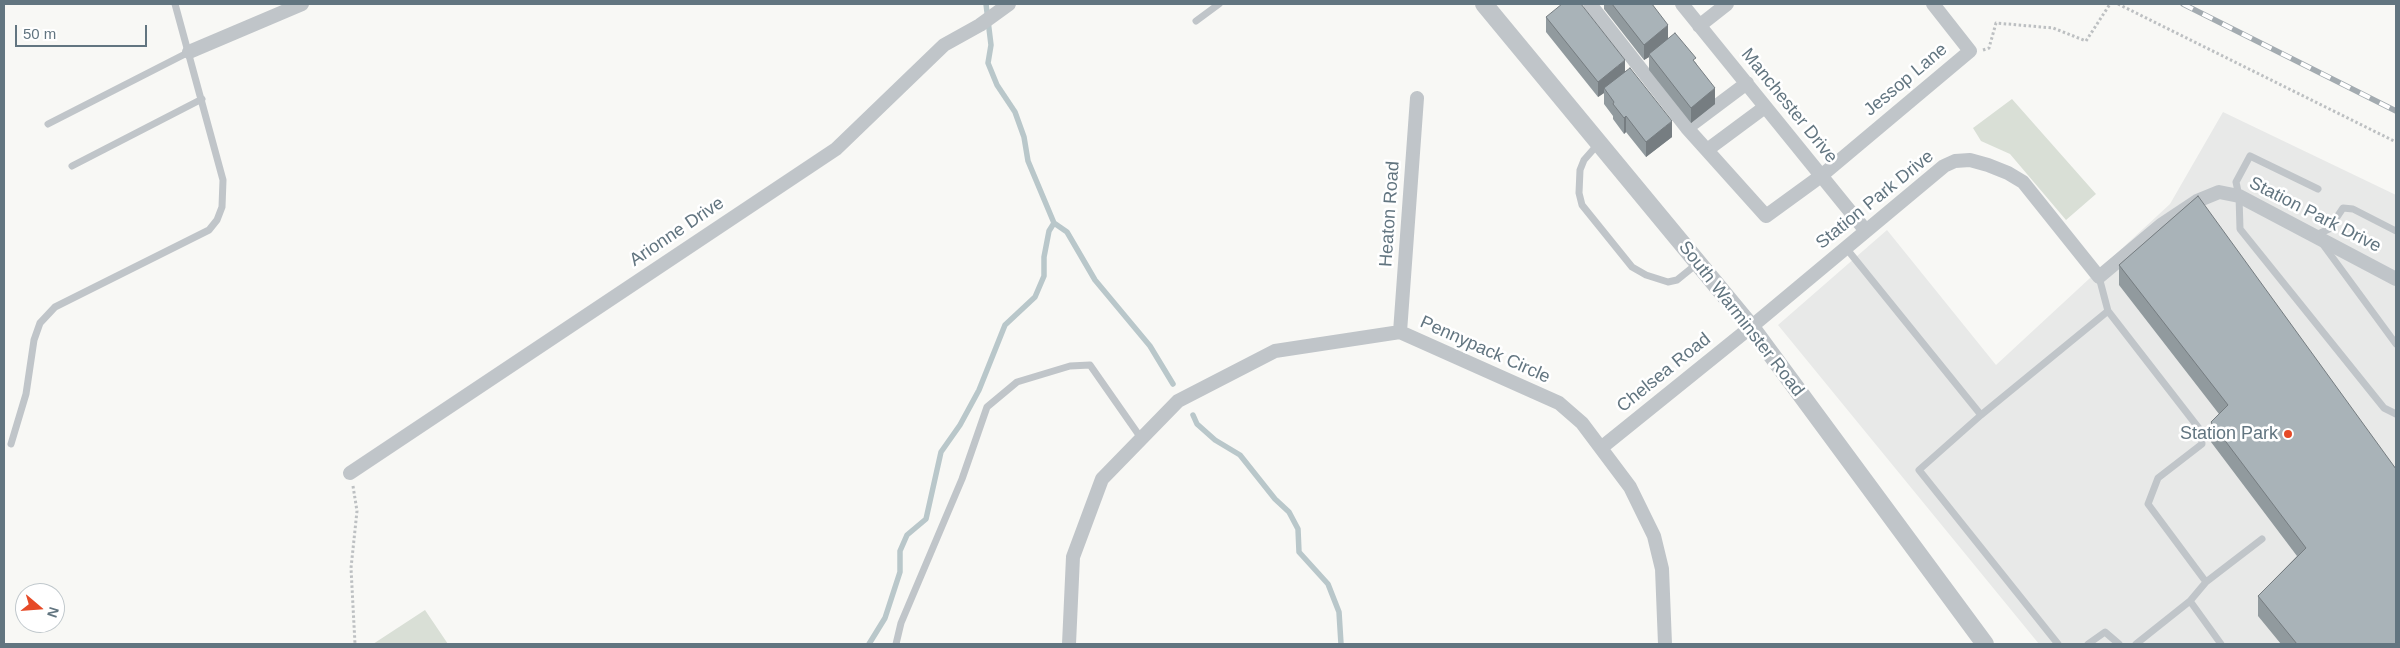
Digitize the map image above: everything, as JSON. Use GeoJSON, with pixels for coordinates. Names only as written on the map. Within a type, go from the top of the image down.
{"type":"FeatureCollection","features":[{"type":"Feature","properties":{"kind":"street"},"geometry":{"type":"LineString","coordinates":[[189,52],[302,4]]}},
{"type":"Feature","properties":{"kind":"street","name":"South Warminster Road"},"geometry":{"type":"LineString","coordinates":[[1484,4],[1751,327],[1985,644]]}},
{"type":"Feature","properties":{"kind":"street"},"geometry":{"type":"LineString","coordinates":[[1590,4],[1687,128],[1707,150],[1765,107]]}},
{"type":"Feature","properties":{"kind":"street","name":"Manchester Drive"},"geometry":{"type":"LineString","coordinates":[[1682,4],[1866,231]]}},
{"type":"Feature","properties":{"kind":"street"},"geometry":{"type":"LineString","coordinates":[[1699,26],[1727,4]]}},
{"type":"Feature","properties":{"kind":"street","name":"Jessop Lane"},"geometry":{"type":"LineString","coordinates":[[1707,150],[1766,216],[1821,176],[1970,51],[1933,4]]}},
{"type":"Feature","properties":{"kind":"street","name":"Arionne Drive"},"geometry":{"type":"LineString","coordinates":[[350,473],[836,149],[944,45],[980,25],[1004,7]]}},
{"type":"Feature","properties":{"kind":"street"},"geometry":{"type":"LineString","coordinates":[[1687,128],[1747,83]]}},
{"type":"Feature","properties":{"kind":"street","name":"Heaton Road"},"geometry":{"type":"LineString","coordinates":[[1400,332],[1417,98]]}},
{"type":"Feature","properties":{"kind":"street","name":"Station Park Drive"},"geometry":{"type":"LineString","coordinates":[[1751,327],[1944,166],[1955,161],[1970,160],[2008,173],[2023,182],[2099,276],[2161,225],[2197,202],[2219,192],[2239,196],[2316,235],[2396,279]]}},
{"type":"Feature","properties":{"kind":"street","name":"Chelsea Road"},"geometry":{"type":"LineString","coordinates":[[1600,448],[1751,327]]}},
{"type":"Feature","properties":{"kind":"street","name":"Pennypack Circle"},"geometry":{"type":"LineString","coordinates":[[1070,644],[1073,557],[1102,479],[1178,401],[1275,351],[1400,332],[1559,403],[1582,423],[1630,487],[1654,536],[1662,570],[1665,644]]}},
{"type":"Feature","properties":{"kind":"lane"},"geometry":{"type":"LineString","coordinates":[[11,444],[26,394],[34,340],[40,323],[55,307],[209,230],[217,220],[222,207],[223,180],[175,4]]}},
{"type":"Feature","properties":{"kind":"lane"},"geometry":{"type":"LineString","coordinates":[[1196,21],[1218,4]]}},
{"type":"Feature","properties":{"kind":"lane"},"geometry":{"type":"LineString","coordinates":[[48,124],[189,52]]}},
{"type":"Feature","properties":{"kind":"lane"},"geometry":{"type":"LineString","coordinates":[[72,166],[202,99]]}},
{"type":"Feature","properties":{"kind":"lane"},"geometry":{"type":"LineString","coordinates":[[1599,143],[1584,160],[1580,170],[1579,193],[1582,205],[1632,267],[1646,275],[1668,282],[1677,280],[1698,263]]}},
{"type":"Feature","properties":{"kind":"lane"},"geometry":{"type":"LineString","coordinates":[[2318,189],[2250,156],[2236,182],[2239,196],[2240,229],[2384,408],[2396,414]]}},
{"type":"Feature","properties":{"kind":"lane"},"geometry":{"type":"LineString","coordinates":[[2396,231],[2353,209],[2343,208],[2329,229],[2316,235],[2396,344]]}},
{"type":"Feature","properties":{"kind":"lane"},"geometry":{"type":"LineString","coordinates":[[1846,248],[1981,416]]}},
{"type":"Feature","properties":{"kind":"lane"},"geometry":{"type":"LineString","coordinates":[[2099,276],[2108,311],[2201,432],[2202,444],[2158,478],[2148,504],[2206,582]]}},
{"type":"Feature","properties":{"kind":"lane"},"geometry":{"type":"LineString","coordinates":[[2058,644],[1920,470],[1981,416],[2108,311]]}},
{"type":"Feature","properties":{"kind":"lane"},"geometry":{"type":"LineString","coordinates":[[896,644],[902,623],[962,479],[987,407],[1017,382],[1070,366],[1090,365],[1141,438]]}},
{"type":"Feature","properties":{"kind":"lane"},"geometry":{"type":"LineString","coordinates":[[2136,644],[2190,601],[2206,582],[2262,539]]}},
{"type":"Feature","properties":{"kind":"lane"},"geometry":{"type":"LineString","coordinates":[[2190,601],[2221,644]]}},
{"type":"Feature","properties":{"kind":"lane"},"geometry":{"type":"LineString","coordinates":[[2088,644],[2105,632],[2119,644]]}},
{"type":"Feature","properties":{"kind":"path"},"geometry":{"type":"LineString","coordinates":[[1970,51],[1977,53],[1988,48],[1996,23],[2053,28],[2086,41],[2110,4]]}},
{"type":"Feature","properties":{"kind":"path"},"geometry":{"type":"LineString","coordinates":[[2118,4],[2396,142]]}},
{"type":"Feature","properties":{"kind":"path"},"geometry":{"type":"LineString","coordinates":[[350,473],[357,511],[351,568],[356,644]]}},
{"type":"Feature","properties":{"kind":"shaded area"},"geometry":{"type":"Polygon","coordinates":[[[2012,99],[2096,194],[2066,220],[2010,154],[1981,141],[1973,128],[2012,99]]]}},
{"type":"Feature","properties":{"kind":"shaded area"},"geometry":{"type":"Polygon","coordinates":[[[2223,112],[2396,195],[2396,644],[2039,644],[1778,325],[1887,230],[1996,365],[2170,204],[2223,112]]]}},
{"type":"Feature","properties":{"kind":"shaded area"},"geometry":{"type":"Polygon","coordinates":[[[425,610],[448,644],[373,644],[425,610]]]}},
{"type":"Feature","properties":{"kind":"building"},"geometry":{"type":"Polygon","coordinates":[[[1562,4],[1581,4],[1625,60],[1598,82],[1546,17],[1562,4]]]}},
{"type":"Feature","properties":{"kind":"building"},"geometry":{"type":"Polygon","coordinates":[[[1612,4],[1652,4],[1668,25],[1644,45],[1612,4]]]}},
{"type":"Feature","properties":{"kind":"building"},"geometry":{"type":"Polygon","coordinates":[[[1675,33],[1696,58],[1693,60],[1715,88],[1691,108],[1649,54],[1675,33]]]}},
{"type":"Feature","properties":{"kind":"building"},"geometry":{"type":"Polygon","coordinates":[[[1630,68],[1672,121],[1646,142],[1626,116],[1624,118],[1613,104],[1614,102],[1604,88],[1630,68]]]}},
{"type":"Feature","properties":{"kind":"building","name":"Station Park"},"geometry":{"type":"Polygon","coordinates":[[[2198,196],[2396,469],[2396,644],[2297,644],[2258,596],[2306,548],[2211,422],[2228,405],[2119,265],[2198,196]]]}},
{"type":"Feature","properties":{"kind":"waterway"},"geometry":{"type":"LineString","coordinates":[[986,4],[991,45],[988,63],[997,85],[1015,112],[1024,137],[1028,161],[1054,223],[1067,232],[1095,280],[1150,346],[1173,384]]}},
{"type":"Feature","properties":{"kind":"waterway"},"geometry":{"type":"LineString","coordinates":[[869,644],[885,618],[900,572],[900,551],[907,535],[926,519],[941,452],[960,425],[979,390],[1005,325],[1035,297],[1044,276],[1044,257],[1049,231],[1054,223]]}},
{"type":"Feature","properties":{"kind":"waterway"},"geometry":{"type":"LineString","coordinates":[[1193,415],[1197,424],[1215,440],[1240,455],[1275,499],[1289,512],[1298,529],[1299,552],[1328,584],[1339,612],[1341,644]]}},
{"type":"Feature","properties":{"kind":"railway"},"geometry":{"type":"LineString","coordinates":[[2183,4],[2396,111]]}},
{"type":"Feature","properties":{"kind":"place","name":"Station Park"},"geometry":{"type":"Point","coordinates":[2288,434]}}]}
